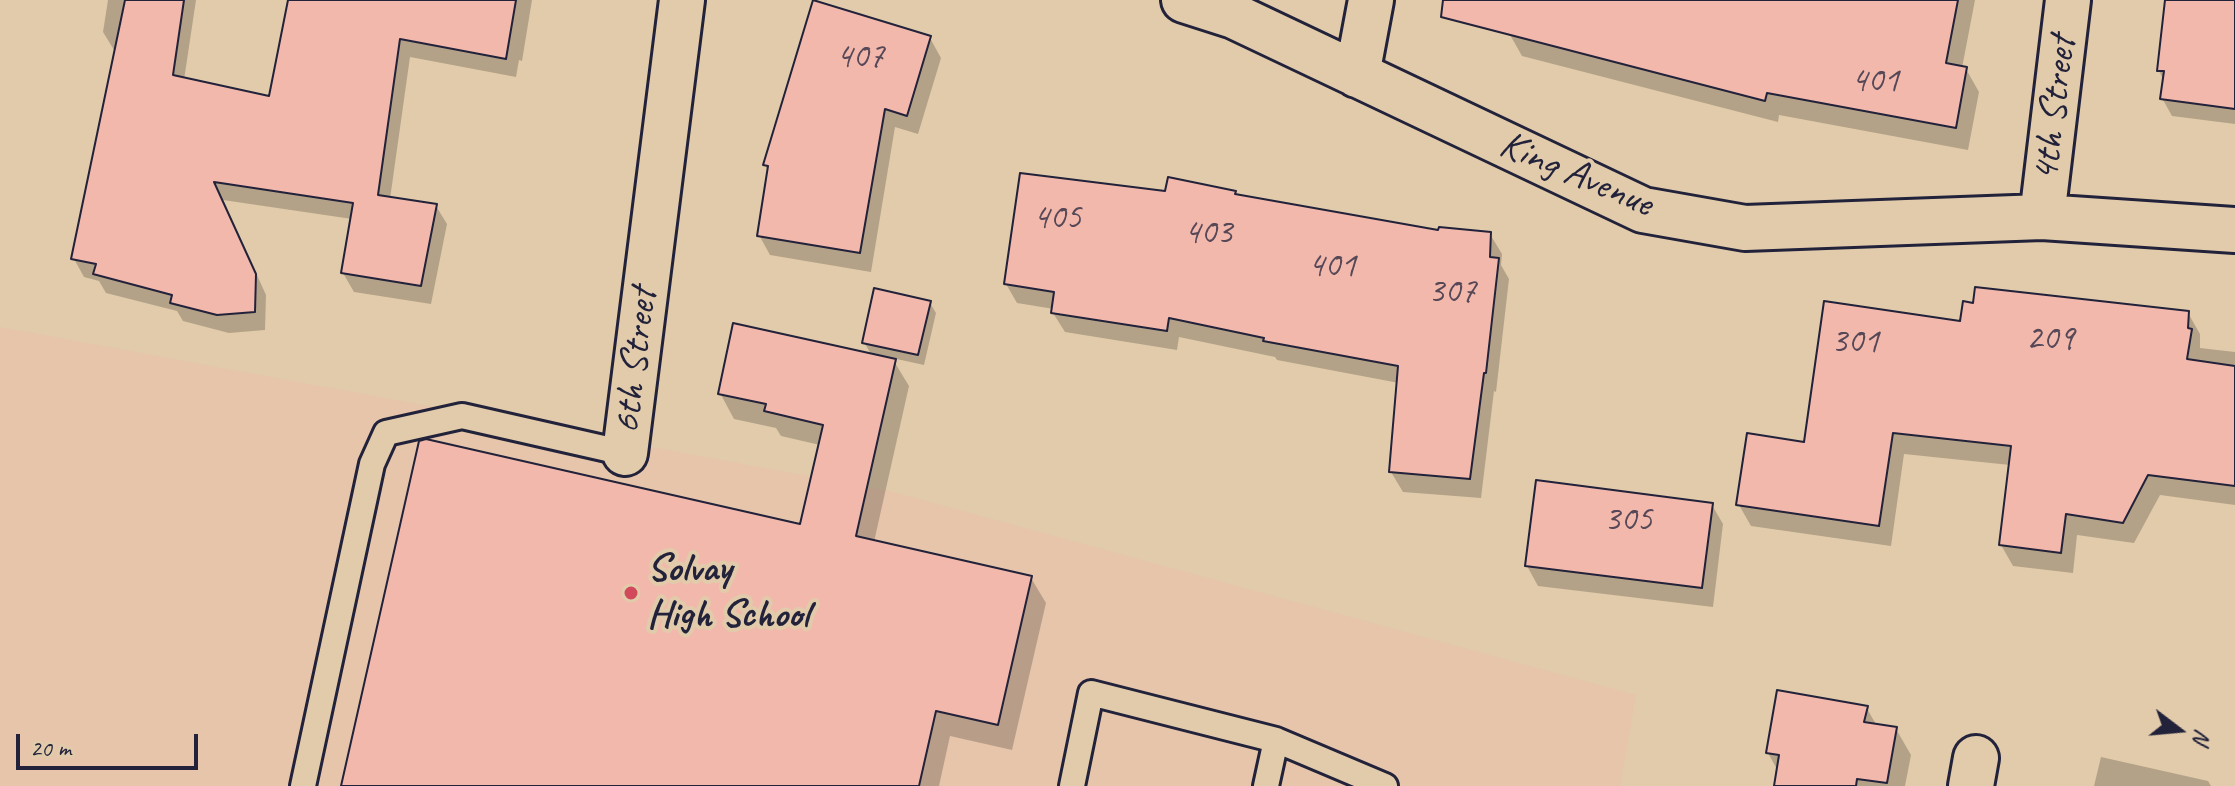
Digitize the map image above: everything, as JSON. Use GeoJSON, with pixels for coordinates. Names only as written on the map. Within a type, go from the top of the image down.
{"type":"FeatureCollection","features":[{"type":"Feature","properties":{"kind":"street","name":"6th Street"},"geometry":{"type":"LineString","coordinates":[[625,453],[682,0]]}},
{"type":"Feature","properties":{"kind":"street","name":"King Avenue"},"geometry":{"type":"LineString","coordinates":[[1184,0],[1234,16],[1643,210],[1745,228],[2042,217],[2235,230]]}},
{"type":"Feature","properties":{"kind":"street"},"geometry":{"type":"LineString","coordinates":[[1357,75],[1371,0]]}},
{"type":"Feature","properties":{"kind":"street","name":"4th Street"},"geometry":{"type":"LineString","coordinates":[[2042,217],[2068,0]]}},
{"type":"Feature","properties":{"kind":"lane","name":"6th Street"},"geometry":{"type":"LineString","coordinates":[[303,786],[372,464],[386,433],[462,416],[625,453]]}},
{"type":"Feature","properties":{"kind":"lane"},"geometry":{"type":"LineString","coordinates":[[1072,786],[1091,693],[1276,740],[1385,786]]}},
{"type":"Feature","properties":{"kind":"lane"},"geometry":{"type":"LineString","coordinates":[[1266,786],[1276,740]]}},
{"type":"Feature","properties":{"kind":"shaded area","name":"Solvay High School"},"geometry":{"type":"Polygon","coordinates":[[[0,327],[890,491],[1636,695],[1620,786],[0,786],[0,327]]]}},
{"type":"Feature","properties":{"kind":"building"},"geometry":{"type":"Polygon","coordinates":[[[125,0],[184,0],[173,75],[269,96],[288,0],[516,0],[506,59],[400,39],[378,195],[437,204],[421,286],[341,273],[353,203],[214,182],[256,274],[255,312],[217,315],[170,303],[172,295],[93,274],[96,264],[71,259],[125,0]]]}},
{"type":"Feature","properties":{"kind":"building"},"geometry":{"type":"Polygon","coordinates":[[[813,0],[931,36],[907,116],[885,109],[860,253],[757,236],[768,166],[763,165],[813,0]]]}},
{"type":"Feature","properties":{"kind":"building"},"geometry":{"type":"Polygon","coordinates":[[[1443,0],[1958,0],[1946,63],[1967,67],[1956,128],[1767,93],[1765,101],[1441,17],[1443,0]]]}},
{"type":"Feature","properties":{"kind":"building"},"geometry":{"type":"Polygon","coordinates":[[[2165,0],[2235,0],[2235,109],[2160,99],[2164,71],[2157,71],[2165,0]]]}},
{"type":"Feature","properties":{"kind":"building"},"geometry":{"type":"Polygon","coordinates":[[[1020,173],[1165,191],[1168,177],[1236,191],[1235,194],[1438,230],[1439,227],[1491,232],[1490,257],[1499,258],[1470,479],[1389,472],[1398,366],[1263,341],[1264,338],[1169,318],[1167,331],[1051,313],[1054,292],[1004,284],[1020,173]]]}},
{"type":"Feature","properties":{"kind":"building"},"geometry":{"type":"Polygon","coordinates":[[[1975,287],[2189,311],[2188,328],[2192,329],[2187,359],[2235,366],[2235,486],[2148,475],[2123,523],[2066,514],[2061,553],[1999,545],[2011,446],[1893,433],[1879,526],[1736,505],[1747,433],[1804,442],[1824,301],[1960,321],[1963,301],[1973,303],[1975,287]]]}},
{"type":"Feature","properties":{"kind":"building"},"geometry":{"type":"Polygon","coordinates":[[[874,288],[931,301],[918,355],[862,343],[874,288]]]}},
{"type":"Feature","properties":{"kind":"building"},"geometry":{"type":"Polygon","coordinates":[[[733,323],[896,359],[856,536],[1032,576],[998,725],[936,711],[919,786],[341,786],[419,441],[426,439],[800,524],[823,425],[764,411],[766,404],[718,394],[733,323]]]}},
{"type":"Feature","properties":{"kind":"building"},"geometry":{"type":"Polygon","coordinates":[[[1536,480],[1713,503],[1702,588],[1525,566],[1536,480]]]}},
{"type":"Feature","properties":{"kind":"building"},"geometry":{"type":"Polygon","coordinates":[[[1777,690],[1868,706],[1864,722],[1897,727],[1887,783],[1857,779],[1856,786],[1774,786],[1779,755],[1766,753],[1777,690]]]}},
{"type":"Feature","properties":{"kind":"place","name":"Solvay High School"},"geometry":{"type":"Point","coordinates":[631,593]}}]}
